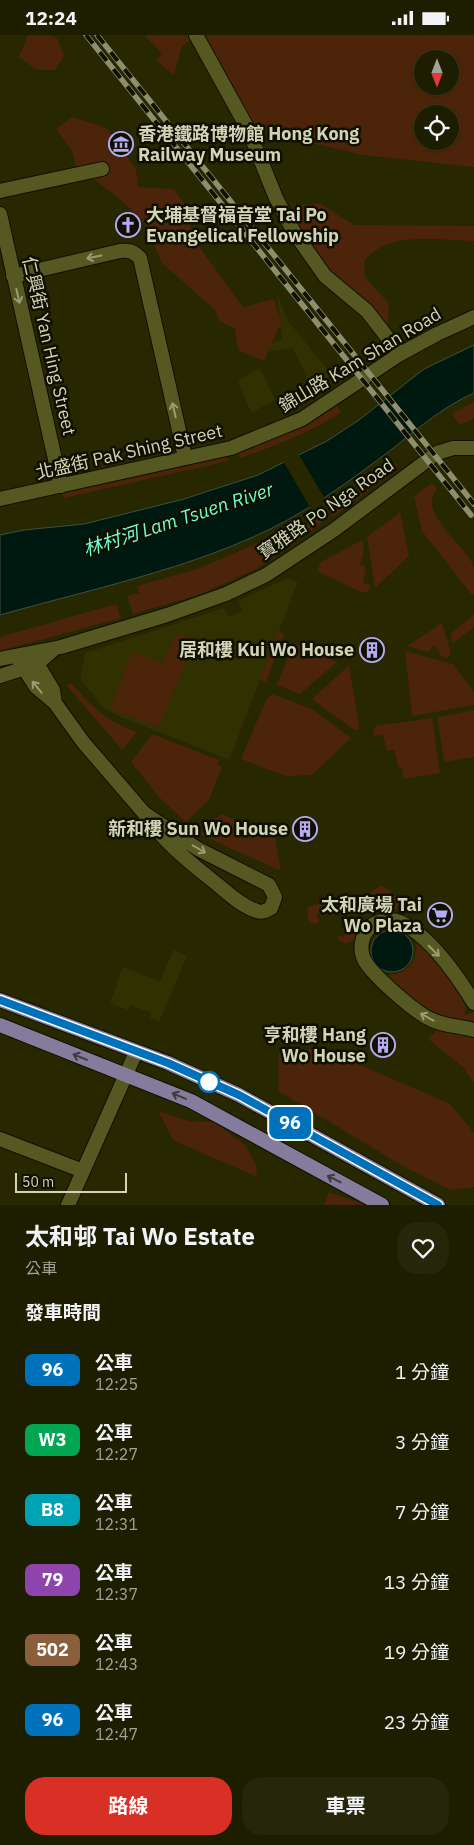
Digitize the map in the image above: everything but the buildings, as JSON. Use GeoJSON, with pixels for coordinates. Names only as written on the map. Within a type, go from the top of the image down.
{"type":"FeatureCollection","features":[{"type":"Feature","properties":{"kind":"main road"},"geometry":{"type":"LineString","coordinates":[[0,1000],[136,1052],[239,1095],[438,1205]]}},
{"type":"Feature","properties":{"kind":"main road"},"geometry":{"type":"LineString","coordinates":[[0,1025],[191,1101],[382,1205]]}},
{"type":"Feature","properties":{"kind":"street"},"geometry":{"type":"LineString","coordinates":[[196,35],[248,129],[276,198],[294,232],[325,276],[367,311],[400,354]]}},
{"type":"Feature","properties":{"kind":"street"},"geometry":{"type":"LineString","coordinates":[[0,191],[102,169]]}},
{"type":"Feature","properties":{"kind":"street","name":"仁興街 Yan Hing Street"},"geometry":{"type":"LineString","coordinates":[[0,215],[61,486]]}},
{"type":"Feature","properties":{"kind":"street"},"geometry":{"type":"LineString","coordinates":[[13,276],[120,251],[129,250],[140,257],[185,457]]}},
{"type":"Feature","properties":{"kind":"street","name":"錦山路 Kam Shan Road"},"geometry":{"type":"LineString","coordinates":[[265,436],[325,405],[400,354],[474,317]]}},
{"type":"Feature","properties":{"kind":"street","name":"北盛街 Pak Shing Street"},"geometry":{"type":"LineString","coordinates":[[0,499],[231,448],[265,436]]}},
{"type":"Feature","properties":{"kind":"street","name":"寶雅路 Po Nga Road"},"geometry":{"type":"LineString","coordinates":[[30,661],[55,648],[203,603],[266,575],[334,530],[437,453],[452,448],[474,448]]}},
{"type":"Feature","properties":{"kind":"street"},"geometry":{"type":"LineString","coordinates":[[0,659],[16,656],[30,661]]}},
{"type":"Feature","properties":{"kind":"street"},"geometry":{"type":"LineString","coordinates":[[0,675],[30,661]]}},
{"type":"Feature","properties":{"kind":"street"},"geometry":{"type":"LineString","coordinates":[[30,661],[40,691],[55,703],[83,742],[175,850],[230,895],[258,911],[264,911],[271,907],[275,897],[269,885],[198,849],[144,813]]}},
{"type":"Feature","properties":{"kind":"street"},"geometry":{"type":"LineString","coordinates":[[474,1003],[462,984],[441,958],[406,926],[392,920],[382,921],[366,932],[361,949],[366,965],[396,993],[429,1019],[474,1030]]}},
{"type":"Feature","properties":{"kind":"street"},"geometry":{"type":"LineString","coordinates":[[68,1205],[136,1052]]}},
{"type":"Feature","properties":{"kind":"street"},"geometry":{"type":"LineString","coordinates":[[0,1139],[83,1171]]}},
{"type":"Feature","properties":{"kind":"shaded area"},"geometry":{"type":"Polygon","coordinates":[[[28,35],[48,35],[57,38],[64,56],[55,70],[37,70],[19,57],[28,35]]]}},
{"type":"Feature","properties":{"kind":"shaded area"},"geometry":{"type":"Polygon","coordinates":[[[144,35],[474,35],[474,167],[363,155],[244,127],[195,37],[182,46],[174,75],[156,60],[162,53],[144,35]]]}},
{"type":"Feature","properties":{"kind":"shaded area"},"geometry":{"type":"Polygon","coordinates":[[[72,117],[107,128],[136,169],[138,187],[174,189],[190,213],[191,230],[200,248],[243,307],[274,299],[281,323],[264,361],[238,350],[235,329],[220,321],[215,310],[162,263],[145,223],[119,198],[76,166],[72,151],[56,129],[72,117]]]}},
{"type":"Feature","properties":{"kind":"shaded area"},"geometry":{"type":"Polygon","coordinates":[[[321,204],[354,225],[474,226],[474,241],[415,239],[387,245],[374,251],[364,261],[365,277],[389,304],[387,327],[331,276],[301,233],[293,205],[321,204]]]}},
{"type":"Feature","properties":{"kind":"shaded area"},"geometry":{"type":"Polygon","coordinates":[[[277,293],[288,321],[332,375],[305,391],[306,373],[292,348],[257,353],[261,348],[282,340],[277,293]]]}},
{"type":"Feature","properties":{"kind":"shaded area"},"geometry":{"type":"Polygon","coordinates":[[[260,368],[275,400],[251,413],[238,381],[260,368]]]}},
{"type":"Feature","properties":{"kind":"shaded area"},"geometry":{"type":"Polygon","coordinates":[[[474,402],[474,418],[460,425],[452,414],[474,402]]]}},
{"type":"Feature","properties":{"kind":"shaded area"},"geometry":{"type":"Polygon","coordinates":[[[337,405],[341,413],[329,420],[292,438],[240,458],[237,451],[311,420],[337,405]]]}},
{"type":"Feature","properties":{"kind":"shaded area"},"geometry":{"type":"Polygon","coordinates":[[[226,453],[228,461],[64,498],[61,493],[226,453]]]}},
{"type":"Feature","properties":{"kind":"shaded area"},"geometry":{"type":"Polygon","coordinates":[[[395,463],[398,468],[333,517],[329,510],[395,463]]]}},
{"type":"Feature","properties":{"kind":"shaded area"},"geometry":{"type":"Polygon","coordinates":[[[432,483],[437,489],[432,498],[433,508],[438,519],[470,559],[474,567],[474,594],[471,594],[422,531],[414,496],[432,483]]]}},
{"type":"Feature","properties":{"kind":"shaded area"},"geometry":{"type":"Polygon","coordinates":[[[400,512],[409,556],[375,588],[367,537],[400,512]]]}},
{"type":"Feature","properties":{"kind":"shaded area"},"geometry":{"type":"Polygon","coordinates":[[[319,517],[322,523],[258,568],[201,594],[133,614],[127,596],[139,593],[137,586],[200,568],[319,517]]]}},
{"type":"Feature","properties":{"kind":"shaded area"},"geometry":{"type":"Polygon","coordinates":[[[362,540],[364,551],[360,565],[366,567],[363,583],[369,584],[370,590],[363,593],[317,571],[321,562],[362,540]]]}},
{"type":"Feature","properties":{"kind":"shaded area"},"geometry":{"type":"Polygon","coordinates":[[[288,578],[298,582],[229,760],[116,715],[104,708],[80,679],[85,653],[224,608],[229,617],[243,611],[238,601],[288,578]]]}},
{"type":"Feature","properties":{"kind":"shaded area"},"geometry":{"type":"Polygon","coordinates":[[[116,604],[121,618],[0,651],[0,638],[7,635],[116,604]]]}},
{"type":"Feature","properties":{"kind":"shaded area"},"geometry":{"type":"Polygon","coordinates":[[[474,615],[474,627],[453,643],[450,634],[474,615]]]}},
{"type":"Feature","properties":{"kind":"shaded area"},"geometry":{"type":"Polygon","coordinates":[[[442,623],[451,654],[446,658],[440,656],[441,654],[434,646],[427,652],[407,646],[442,623]]]}},
{"type":"Feature","properties":{"kind":"shaded area"},"geometry":{"type":"Polygon","coordinates":[[[278,632],[284,634],[266,682],[260,680],[278,632]]]}},
{"type":"Feature","properties":{"kind":"shaded area"},"geometry":{"type":"Polygon","coordinates":[[[176,633],[195,641],[159,727],[110,709],[132,652],[163,663],[176,633]]]}},
{"type":"Feature","properties":{"kind":"shaded area"},"geometry":{"type":"Polygon","coordinates":[[[294,643],[337,662],[300,694],[277,685],[294,643]]]}},
{"type":"Feature","properties":{"kind":"shaded area"},"geometry":{"type":"Polygon","coordinates":[[[405,651],[453,664],[474,692],[474,705],[412,716],[405,651]]]}},
{"type":"Feature","properties":{"kind":"shaded area"},"geometry":{"type":"Polygon","coordinates":[[[349,665],[359,724],[358,730],[353,729],[312,699],[349,665]]]}},
{"type":"Feature","properties":{"kind":"shaded area"},"geometry":{"type":"Polygon","coordinates":[[[71,683],[101,713],[116,723],[137,732],[122,750],[67,686],[71,683]]]}},
{"type":"Feature","properties":{"kind":"shaded area"},"geometry":{"type":"Polygon","coordinates":[[[272,694],[312,709],[351,738],[312,775],[285,776],[241,759],[266,700],[272,694]]]}},
{"type":"Feature","properties":{"kind":"shaded area"},"geometry":{"type":"Polygon","coordinates":[[[474,710],[474,757],[444,762],[437,717],[474,710]]]}},
{"type":"Feature","properties":{"kind":"shaded area"},"geometry":{"type":"Polygon","coordinates":[[[432,718],[440,773],[404,779],[402,768],[399,769],[394,750],[387,751],[383,735],[373,736],[375,726],[432,718]]]}},
{"type":"Feature","properties":{"kind":"shaded area"},"geometry":{"type":"Polygon","coordinates":[[[152,734],[219,760],[217,765],[222,767],[209,800],[186,822],[160,798],[131,762],[152,734]]]}},
{"type":"Feature","properties":{"kind":"shaded area"},"geometry":{"type":"Polygon","coordinates":[[[221,814],[275,837],[281,871],[199,834],[221,814]]]}},
{"type":"Feature","properties":{"kind":"shaded area"},"geometry":{"type":"Polygon","coordinates":[[[380,886],[389,890],[396,898],[400,904],[397,909],[378,911],[370,908],[366,900],[367,895],[380,886]]]}},
{"type":"Feature","properties":{"kind":"shaded area"},"geometry":{"type":"Polygon","coordinates":[[[325,902],[326,907],[322,905],[316,917],[320,920],[317,924],[309,923],[307,907],[325,902]]]}},
{"type":"Feature","properties":{"kind":"shaded area"},"geometry":{"type":"Polygon","coordinates":[[[348,919],[356,920],[360,927],[355,940],[346,944],[338,939],[338,935],[343,937],[348,926],[344,924],[348,919]]]}},
{"type":"Feature","properties":{"kind":"shaded area"},"geometry":{"type":"Polygon","coordinates":[[[416,940],[456,985],[466,1007],[464,1015],[474,1012],[474,1083],[463,1067],[428,1039],[447,1021],[455,1018],[434,1013],[425,1008],[407,996],[383,975],[398,973],[409,967],[415,955],[416,940]]]}},
{"type":"Feature","properties":{"kind":"shaded area"},"geometry":{"type":"Polygon","coordinates":[[[174,949],[187,956],[159,1022],[149,1018],[151,1013],[131,1005],[128,1010],[110,1003],[123,967],[160,981],[174,949]]]}},
{"type":"Feature","properties":{"kind":"shaded area"},"geometry":{"type":"Polygon","coordinates":[[[322,1048],[450,1104],[474,1133],[474,1187],[451,1190],[403,1166],[278,1091],[279,1053],[322,1048]]]}},
{"type":"Feature","properties":{"kind":"shaded area"},"geometry":{"type":"Polygon","coordinates":[[[158,1111],[189,1121],[214,1122],[245,1145],[256,1164],[257,1177],[173,1140],[158,1111]]]}},
{"type":"Feature","properties":{"kind":"shaded area"},"geometry":{"type":"Polygon","coordinates":[[[329,1192],[366,1205],[324,1205],[329,1192]]]}},
{"type":"Feature","properties":{"kind":"water","name":"林村河 Lam Tsuen River"},"geometry":{"type":"Polygon","coordinates":[[[474,345],[474,393],[440,412],[356,476],[303,511],[269,530],[195,560],[116,584],[0,615],[0,535],[24,530],[84,524],[184,499],[258,475],[327,441],[359,420],[424,369],[474,345]]]}},
{"type":"Feature","properties":{"kind":"water"},"geometry":{"type":"Polygon","coordinates":[[[388,930],[396,930],[407,936],[413,951],[407,966],[396,972],[388,972],[377,966],[371,955],[371,947],[377,936],[388,930]]]}},
{"type":"Feature","properties":{"kind":"pier"},"geometry":{"type":"Polygon","coordinates":[[[298,453],[325,499],[311,509],[283,461],[298,453]]]}},
{"type":"Feature","properties":{"kind":"railway"},"geometry":{"type":"LineString","coordinates":[[86,35],[471,515]]}},
{"type":"Feature","properties":{"kind":"railway"},"geometry":{"type":"LineString","coordinates":[[97,35],[474,504]]}},
{"type":"Feature","properties":{"kind":"bus line","name":"96"},"geometry":{"type":"LineString","coordinates":[[0,1000],[168,1063],[239,1095],[438,1205]]}},
{"type":"Feature","properties":{"kind":"place","name":"香港鐵路博物館 Hong Kong Railway Museum"},"geometry":{"type":"Point","coordinates":[121,144]}},
{"type":"Feature","properties":{"kind":"place","name":"大埔基督福音堂 Tai Po Evangelical Fellowship"},"geometry":{"type":"Point","coordinates":[128,225]}},
{"type":"Feature","properties":{"kind":"place","name":"居和樓 Kui Wo House"},"geometry":{"type":"Point","coordinates":[372,650]}},
{"type":"Feature","properties":{"kind":"place","name":"新和樓 Sun Wo House"},"geometry":{"type":"Point","coordinates":[305,829]}},
{"type":"Feature","properties":{"kind":"place","name":"太和廣場 Tai Wo Plaza"},"geometry":{"type":"Point","coordinates":[440,915]}},
{"type":"Feature","properties":{"kind":"place","name":"亨和樓 Hang Wo House"},"geometry":{"type":"Point","coordinates":[383,1045]}}]}
